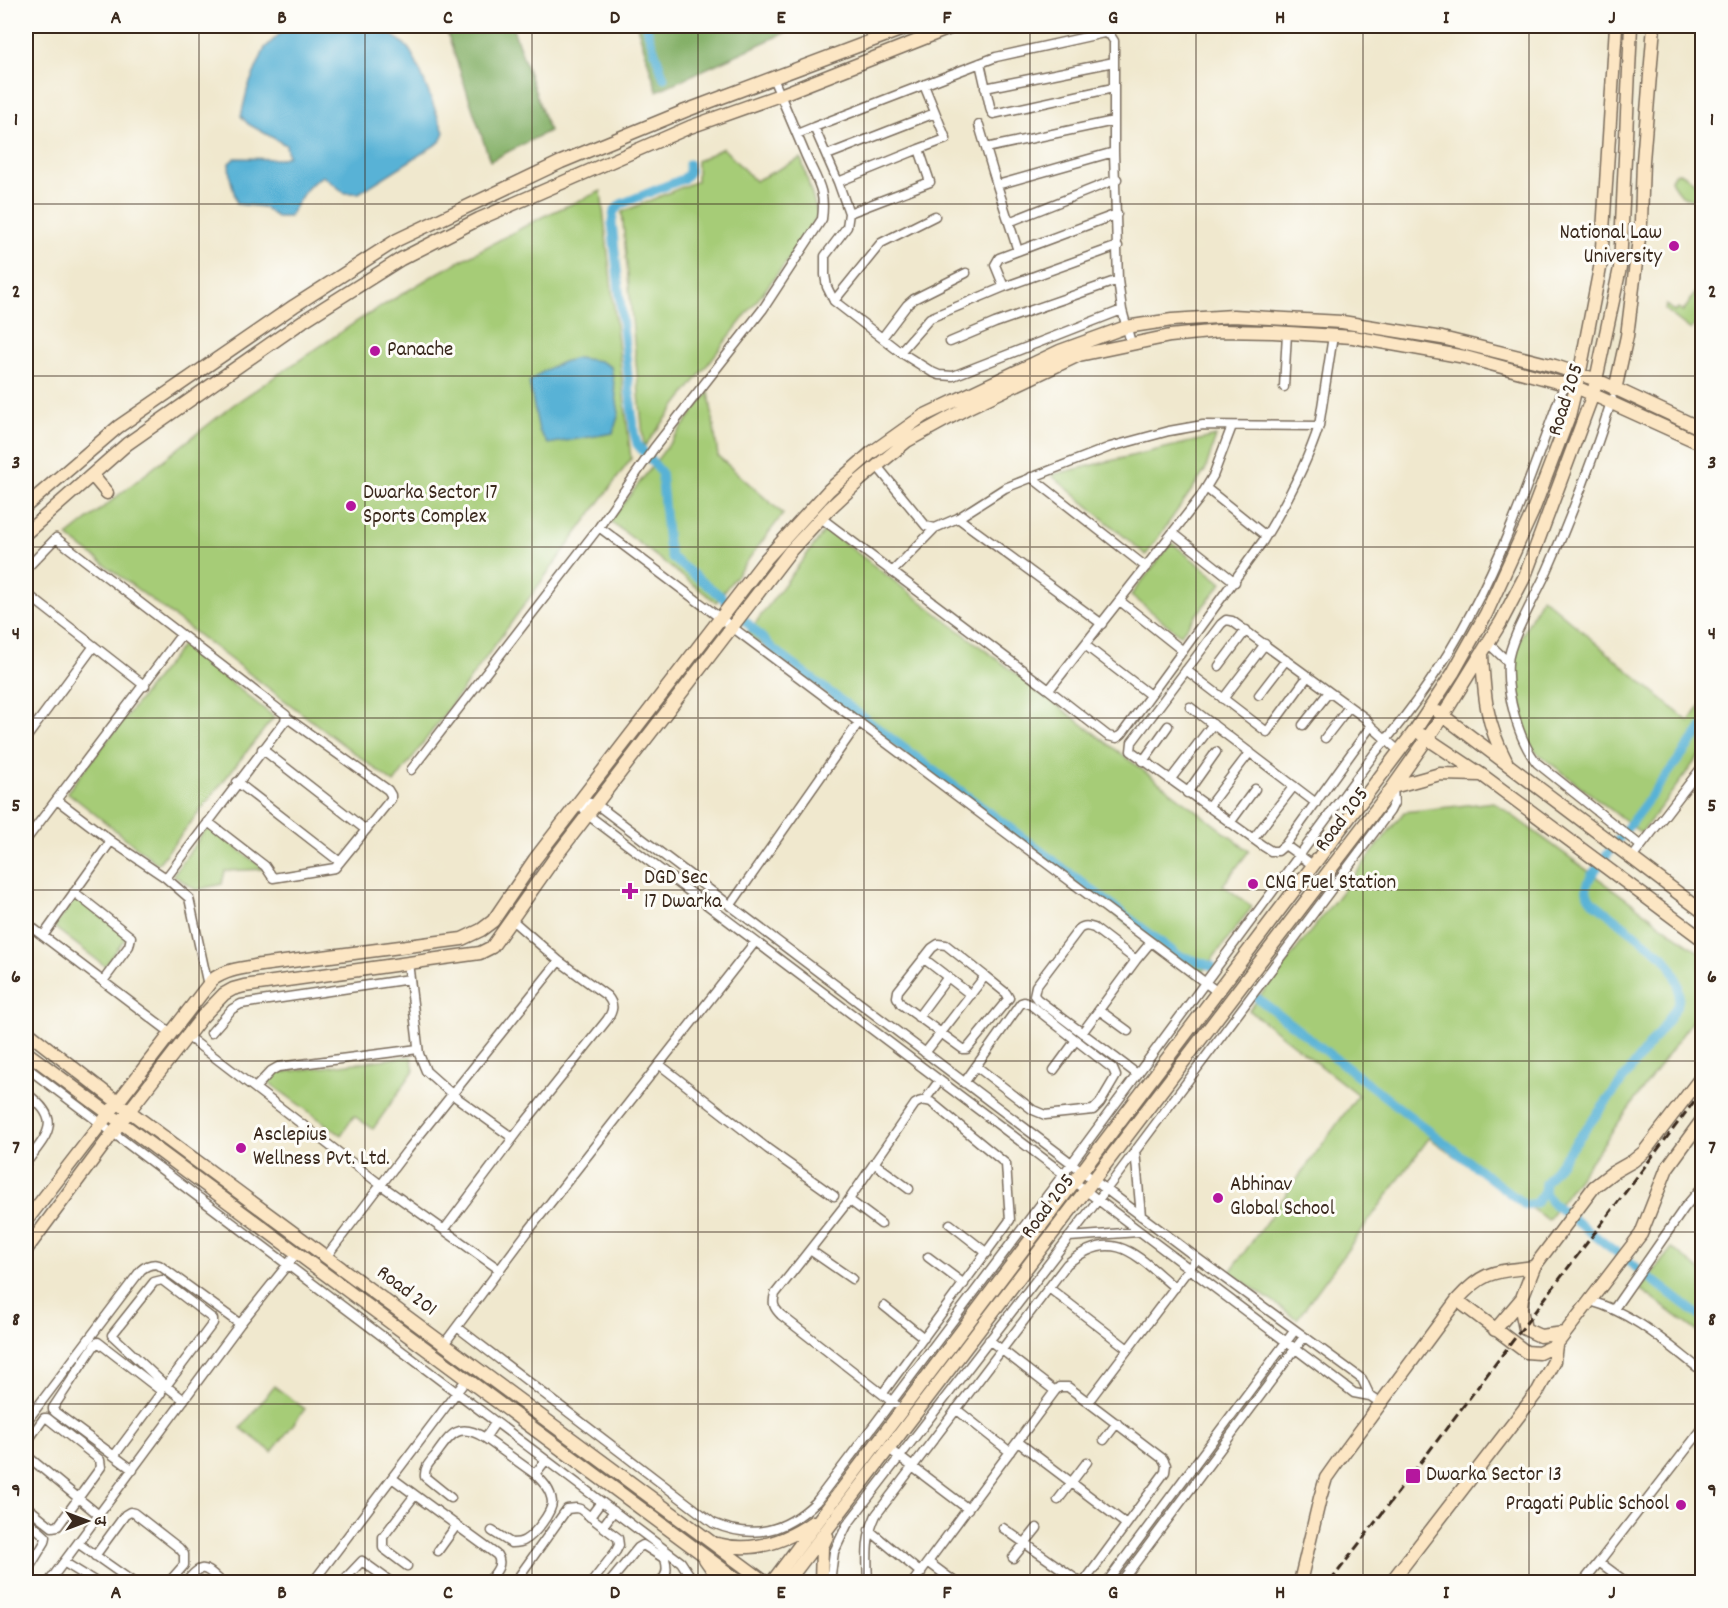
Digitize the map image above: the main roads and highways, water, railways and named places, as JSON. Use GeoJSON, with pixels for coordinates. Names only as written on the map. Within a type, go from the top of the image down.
{"type":"FeatureCollection","features":[{"type":"Feature","properties":{"kind":"main road"},"geometry":{"type":"LineString","coordinates":[[26,506],[118,427],[294,306],[397,240],[561,162],[685,111],[911,26]]}},
{"type":"Feature","properties":{"kind":"main road"},"geometry":{"type":"LineString","coordinates":[[26,533],[127,444],[303,321],[401,259],[479,219],[690,127],[780,95],[955,26]]}},
{"type":"Feature","properties":{"kind":"main road","name":"Road 205"},"geometry":{"type":"LineString","coordinates":[[787,1582],[903,1410],[1432,708],[1486,614],[1532,513],[1569,416],[1573,382],[1601,263],[1616,26]]}},
{"type":"Feature","properties":{"kind":"main road","name":"Road 205"},"geometry":{"type":"LineString","coordinates":[[772,1582],[826,1521],[894,1453],[1085,1192],[1393,787],[1443,716],[1526,576],[1593,394],[1620,268],[1631,26]]}},
{"type":"Feature","properties":{"kind":"main road"},"geometry":{"type":"LineString","coordinates":[[1615,390],[1627,336],[1641,222],[1643,161],[1654,26]]}},
{"type":"Feature","properties":{"kind":"main road"},"geometry":{"type":"LineString","coordinates":[[26,1221],[171,1033],[219,975],[228,970],[462,939],[481,930],[498,915],[535,859],[739,593],[766,559],[830,490],[871,453],[923,416],[1060,351],[1126,327],[1172,320],[1233,316],[1342,322],[1442,338],[1555,366],[1573,382],[1593,394],[1702,444]]}},
{"type":"Feature","properties":{"kind":"main road"},"geometry":{"type":"LineString","coordinates":[[26,1250],[129,1110],[187,1036],[216,1001],[233,989],[484,952],[492,947],[596,804],[750,603],[791,550],[821,518],[907,441],[1036,374],[1079,355],[1170,336],[1219,331],[1353,337],[1466,357],[1573,382],[1597,380],[1702,429]]}},
{"type":"Feature","properties":{"kind":"main road"},"geometry":{"type":"LineString","coordinates":[[92,475],[107,493]]}},
{"type":"Feature","properties":{"kind":"main road"},"geometry":{"type":"LineString","coordinates":[[1485,648],[1486,711],[1492,735],[1508,765]]}},
{"type":"Feature","properties":{"kind":"main road"},"geometry":{"type":"LineString","coordinates":[[1432,708],[1702,912]]}},
{"type":"Feature","properties":{"kind":"main road"},"geometry":{"type":"LineString","coordinates":[[1416,729],[1426,739],[1482,775],[1590,854],[1702,939]]}},
{"type":"Feature","properties":{"kind":"main road"},"geometry":{"type":"LineString","coordinates":[[1393,787],[1440,774],[1482,775]]}},
{"type":"Feature","properties":{"kind":"main road","name":"Road 201"},"geometry":{"type":"LineString","coordinates":[[26,1031],[118,1102],[765,1582]]}},
{"type":"Feature","properties":{"kind":"main road","name":"Road 201"},"geometry":{"type":"LineString","coordinates":[[26,1052],[116,1128],[296,1254],[740,1582]]}},
{"type":"Feature","properties":{"kind":"main road"},"geometry":{"type":"LineString","coordinates":[[1564,1333],[1540,1336],[1525,1329],[1521,1309],[1522,1298],[1534,1267],[1601,1180],[1644,1152],[1702,1076]]}},
{"type":"Feature","properties":{"kind":"main road"},"geometry":{"type":"LineString","coordinates":[[1391,1582],[1539,1391],[1554,1361],[1556,1346],[1634,1244],[1646,1223],[1660,1181],[1667,1168],[1702,1120]]}},
{"type":"Feature","properties":{"kind":"main road"},"geometry":{"type":"LineString","coordinates":[[1299,1582],[1326,1478],[1457,1300],[1472,1284],[1486,1275],[1534,1267]]}},
{"type":"Feature","properties":{"kind":"main road"},"geometry":{"type":"LineString","coordinates":[[1495,1330],[1522,1298]]}},
{"type":"Feature","properties":{"kind":"main road"},"geometry":{"type":"LineString","coordinates":[[1457,1300],[1526,1352],[1539,1353],[1556,1346]]}},
{"type":"Feature","properties":{"kind":"main road"},"geometry":{"type":"LineString","coordinates":[[713,1543],[726,1547],[742,1547],[774,1542],[826,1521]]}},
{"type":"Feature","properties":{"kind":"main road"},"geometry":{"type":"LineString","coordinates":[[820,1582],[826,1521]]}},
{"type":"Feature","properties":{"kind":"main road"},"geometry":{"type":"LineString","coordinates":[[702,1554],[712,1569],[716,1582]]}},
{"type":"Feature","properties":{"kind":"water"},"geometry":{"type":"Polygon","coordinates":[[[288,26],[356,26],[389,34],[402,42],[416,62],[444,132],[440,142],[359,193],[345,193],[323,176],[308,188],[289,217],[277,217],[263,207],[237,204],[229,163],[235,158],[280,159],[288,156],[286,145],[248,124],[241,116],[248,87],[265,48],[288,26]]]}},
{"type":"Feature","properties":{"kind":"water"},"geometry":{"type":"Polygon","coordinates":[[[577,358],[600,361],[611,367],[619,413],[613,433],[548,444],[539,431],[529,382],[552,367],[577,358]]]}},
{"type":"Feature","properties":{"kind":"waterway"},"geometry":{"type":"LineString","coordinates":[[646,26],[664,78]]}},
{"type":"Feature","properties":{"kind":"waterway"},"geometry":{"type":"LineString","coordinates":[[689,164],[689,173],[683,179],[621,204],[614,211],[612,222],[634,432],[637,444],[661,472],[671,557],[721,596],[773,649],[1178,955],[1212,966]]}},
{"type":"Feature","properties":{"kind":"waterway"},"geometry":{"type":"LineString","coordinates":[[1702,728],[1591,876],[1587,889],[1592,901],[1667,961],[1678,984],[1678,1003],[1668,1020],[1545,1183],[1544,1191],[1551,1202],[1702,1318]]}},
{"type":"Feature","properties":{"kind":"waterway"},"geometry":{"type":"LineString","coordinates":[[1256,997],[1525,1205],[1536,1203],[1544,1191]]}},
{"type":"Feature","properties":{"kind":"railway"},"geometry":{"type":"LineString","coordinates":[[1330,1582],[1702,1091]]}},
{"type":"Feature","properties":{"kind":"place","name":"National Law University"},"geometry":{"type":"Point","coordinates":[1674,246]}},
{"type":"Feature","properties":{"kind":"place","name":"Panache"},"geometry":{"type":"Point","coordinates":[375,351]}},
{"type":"Feature","properties":{"kind":"place","name":"Dwarka Sector 17 Sports Complex"},"geometry":{"type":"Point","coordinates":[351,506]}},
{"type":"Feature","properties":{"kind":"place","name":"CNG Fuel Station"},"geometry":{"type":"Point","coordinates":[1253,884]}},
{"type":"Feature","properties":{"kind":"place","name":"DGD Sec 17 Dwarka"},"geometry":{"type":"Point","coordinates":[630,891]}},
{"type":"Feature","properties":{"kind":"place","name":"Asclepius Wellness Pvt. Ltd."},"geometry":{"type":"Point","coordinates":[241,1148]}},
{"type":"Feature","properties":{"kind":"place","name":"Abhinav Global School"},"geometry":{"type":"Point","coordinates":[1218,1198]}},
{"type":"Feature","properties":{"kind":"place","name":"Dwarka Sector 13"},"geometry":{"type":"Point","coordinates":[1413,1476]}},
{"type":"Feature","properties":{"kind":"place","name":"Pragati Public School"},"geometry":{"type":"Point","coordinates":[1681,1505]}}]}
